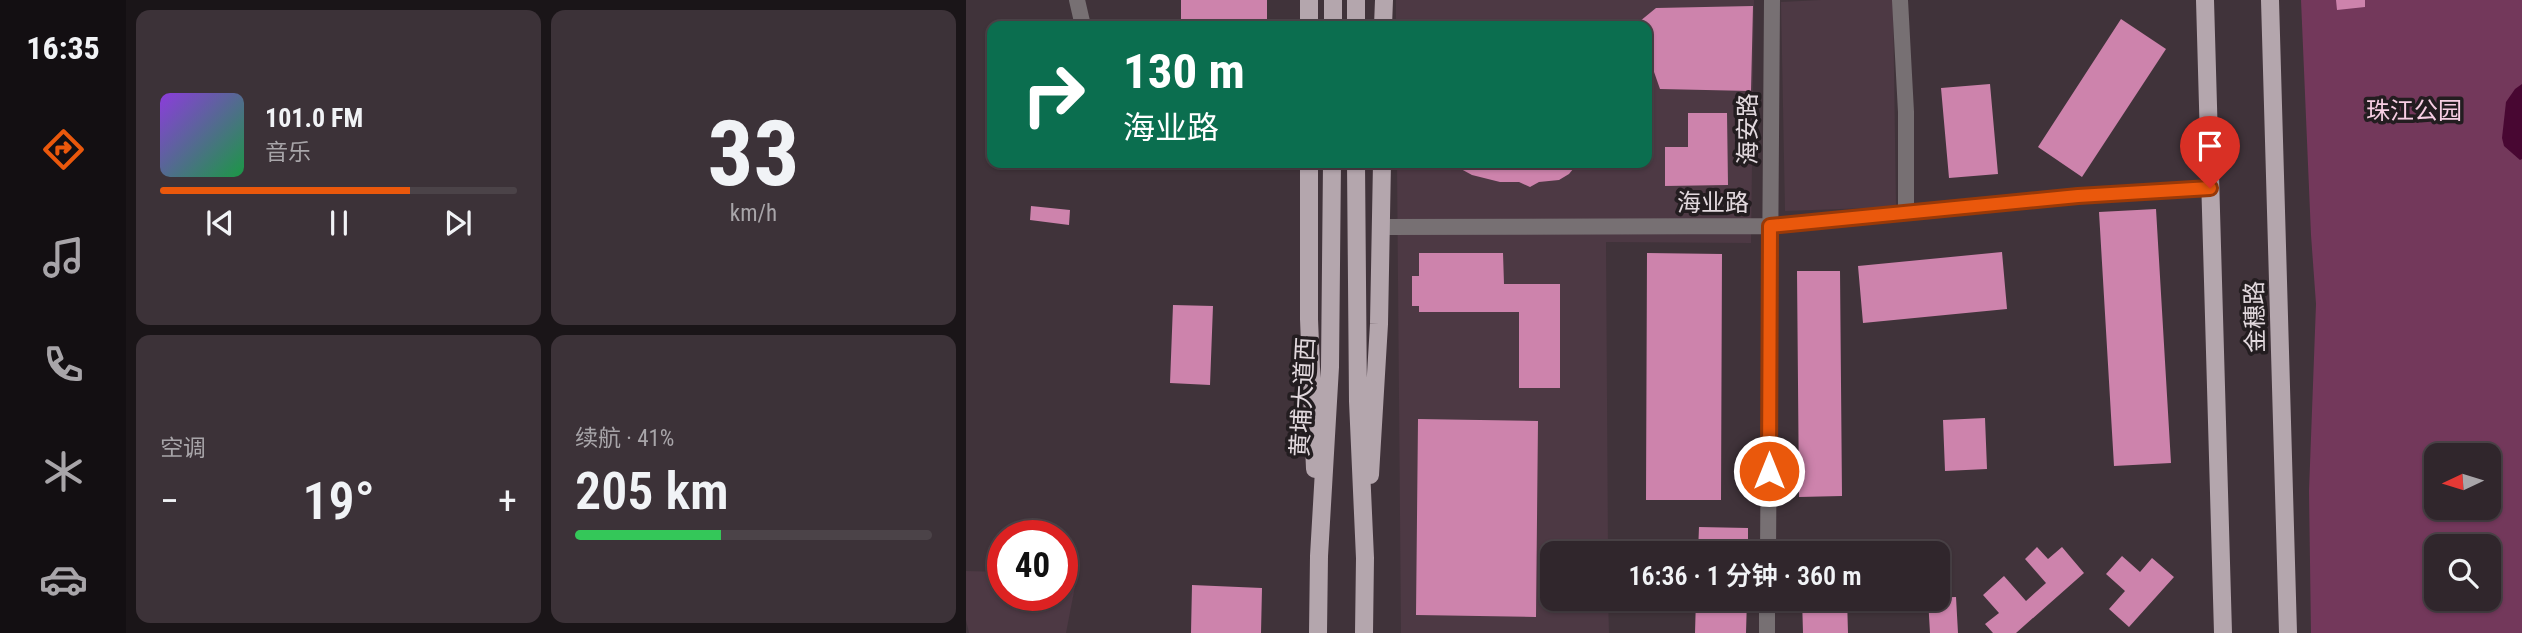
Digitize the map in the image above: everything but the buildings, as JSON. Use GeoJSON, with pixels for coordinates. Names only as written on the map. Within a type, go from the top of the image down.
{"type":"FeatureCollection","features":[{"type":"Feature","properties":{"kind":"main road"},"geometry":{"type":"LineString","coordinates":[[1309,0],[1309,21]]}},
{"type":"Feature","properties":{"kind":"main road"},"geometry":{"type":"LineString","coordinates":[[1333,0],[1333,21]]}},
{"type":"Feature","properties":{"kind":"main road"},"geometry":{"type":"LineString","coordinates":[[1356,0],[1356,21]]}},
{"type":"Feature","properties":{"kind":"main road"},"geometry":{"type":"LineString","coordinates":[[1383,21],[1384,0]]}},
{"type":"Feature","properties":{"kind":"main road","name":"金穗路"},"geometry":{"type":"LineString","coordinates":[[2205,0],[2223,633]]}},
{"type":"Feature","properties":{"kind":"main road","name":"金穗路"},"geometry":{"type":"LineString","coordinates":[[2270,0],[2288,633]]}},
{"type":"Feature","properties":{"kind":"main road"},"geometry":{"type":"LineString","coordinates":[[1309,168],[1311,399],[1319,556]]}},
{"type":"Feature","properties":{"kind":"main road","name":"黄埔大道西"},"geometry":{"type":"LineString","coordinates":[[1318,633],[1319,556],[1330,367],[1332,168]]}},
{"type":"Feature","properties":{"kind":"main road"},"geometry":{"type":"LineString","coordinates":[[1356,168],[1364,633]]}},
{"type":"Feature","properties":{"kind":"main road"},"geometry":{"type":"LineString","coordinates":[[1364,558],[1378,360],[1382,168]]}},
{"type":"Feature","properties":{"kind":"street"},"geometry":{"type":"LineString","coordinates":[[1077,0],[1082,21]]}},
{"type":"Feature","properties":{"kind":"street","name":"海安路"},"geometry":{"type":"LineString","coordinates":[[1768,541],[1772,0]]}},
{"type":"Feature","properties":{"kind":"street"},"geometry":{"type":"LineString","coordinates":[[1900,0],[1906,112],[1906,212]]}},
{"type":"Feature","properties":{"kind":"street","name":"海业路"},"geometry":{"type":"LineString","coordinates":[[1381,227],[1770,226],[2078,196],[2210,188]]}},
{"type":"Feature","properties":{"kind":"street"},"geometry":{"type":"LineString","coordinates":[[1767,633],[1768,611]]}},
{"type":"Feature","properties":{"kind":"shaded area"},"geometry":{"type":"Polygon","coordinates":[[[1396,0],[1754,0],[1751,243],[1606,242],[1608,541],[1540,541],[1540,611],[1608,611],[1609,633],[1401,633],[1397,168],[1652,168],[1652,21],[1396,21],[1396,0]]]}},
{"type":"Feature","properties":{"kind":"shaded area"},"geometry":{"type":"Polygon","coordinates":[[[1893,0],[1896,207],[1785,211],[1781,2],[1893,0]]]}},
{"type":"Feature","properties":{"kind":"shaded area"},"geometry":{"type":"Polygon","coordinates":[[[2522,84],[2520,160],[2504,146],[2502,138],[2506,102],[2522,84]]]}},
{"type":"Feature","properties":{"kind":"shaded area"},"geometry":{"type":"Polygon","coordinates":[[[966,571],[987,572],[987,611],[1070,611],[1066,633],[969,633],[966,620],[966,571]]]}},
{"type":"Feature","properties":{"kind":"green space","name":"珠江公园"},"geometry":{"type":"Polygon","coordinates":[[[2301,0],[2522,0],[2522,633],[2311,633],[2309,491],[2316,304],[2301,0]]]}},
{"type":"Feature","properties":{"kind":"route"},"geometry":{"type":"LineString","coordinates":[[1769,471],[1770,226],[2078,196],[2210,188]]}}]}
